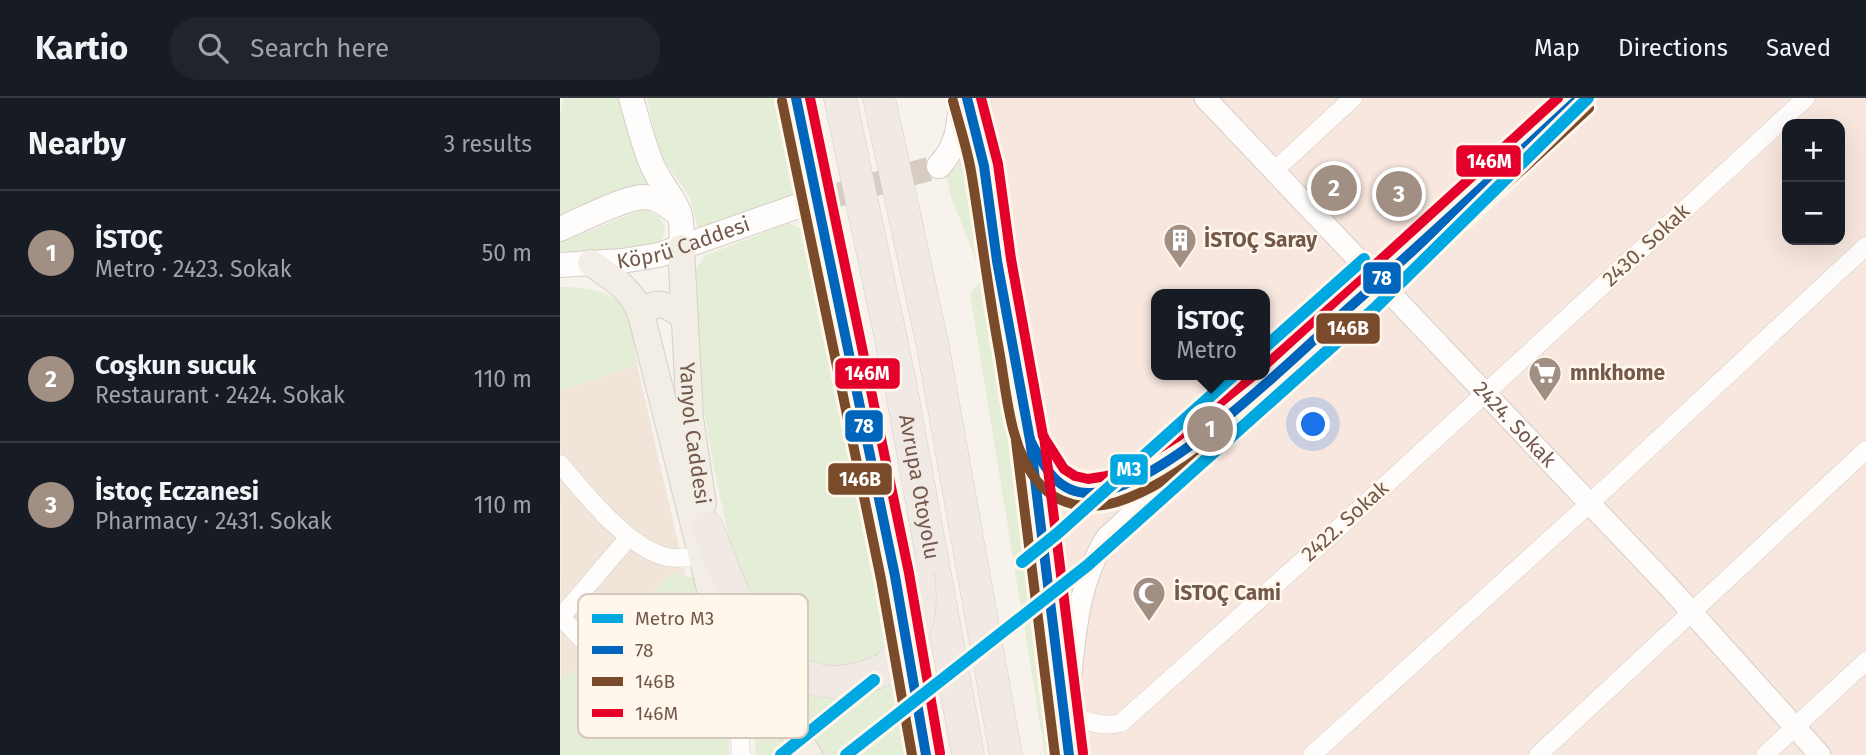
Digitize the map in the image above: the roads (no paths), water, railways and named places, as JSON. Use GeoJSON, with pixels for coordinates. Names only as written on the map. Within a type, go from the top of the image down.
{"type":"FeatureCollection","features":[{"type":"Feature","properties":{"kind":"highway"},"geometry":{"type":"LineString","coordinates":[[796,98],[895,576],[926,755]]}},
{"type":"Feature","properties":{"kind":"highway","name":"Avrupa Otoyolu"},"geometry":{"type":"LineString","coordinates":[[840,98],[899,377],[968,755]]}},
{"type":"Feature","properties":{"kind":"highway","name":"Avrupa Otoyolu"},"geometry":{"type":"LineString","coordinates":[[879,98],[933,347],[1006,755]]}},
{"type":"Feature","properties":{"kind":"highway"},"geometry":{"type":"LineString","coordinates":[[808,677],[839,682],[869,676],[886,668],[905,648],[919,622],[922,599],[898,445],[899,377]]}},
{"type":"Feature","properties":{"kind":"highway"},"geometry":{"type":"LineString","coordinates":[[703,541],[733,594]]}},
{"type":"Feature","properties":{"kind":"main road","name":"Yanyol Caddesi"},"geometry":{"type":"LineString","coordinates":[[631,98],[643,143],[654,169],[677,203],[681,216],[690,418],[703,541],[723,594]]}},
{"type":"Feature","properties":{"kind":"main road"},"geometry":{"type":"LineString","coordinates":[[939,166],[949,156],[959,133],[961,98]]}},
{"type":"Feature","properties":{"kind":"main road"},"geometry":{"type":"LineString","coordinates":[[967,98],[984,166],[997,261],[1030,440],[1069,755]]}},
{"type":"Feature","properties":{"kind":"main road","name":"Köprü Caddesi"},"geometry":{"type":"LineString","coordinates":[[560,229],[643,197],[662,201],[681,216]]}},
{"type":"Feature","properties":{"kind":"main road","name":"Köprü Caddesi"},"geometry":{"type":"LineString","coordinates":[[560,265],[651,257],[802,205]]}},
{"type":"Feature","properties":{"kind":"main road"},"geometry":{"type":"LineString","coordinates":[[590,263],[626,288],[641,314],[703,541],[712,594]]}},
{"type":"Feature","properties":{"kind":"main road"},"geometry":{"type":"LineString","coordinates":[[641,314],[646,308],[655,305],[670,306],[685,317]]}},
{"type":"Feature","properties":{"kind":"main road"},"geometry":{"type":"LineString","coordinates":[[794,738],[809,755]]}},
{"type":"Feature","properties":{"kind":"main road","name":"Yanyol Caddesi"},"geometry":{"type":"LineString","coordinates":[[800,738],[809,755]]}},
{"type":"Feature","properties":{"kind":"street","name":"2424. Sokak"},"geometry":{"type":"LineString","coordinates":[[1206,98],[1486,393],[1820,755]]}},
{"type":"Feature","properties":{"kind":"street"},"geometry":{"type":"LineString","coordinates":[[1274,171],[1353,98]]}},
{"type":"Feature","properties":{"kind":"street"},"geometry":{"type":"LineString","coordinates":[[1030,440],[1042,465],[1065,487],[1077,492],[1095,492],[1119,485],[1160,466],[1236,411],[1579,98]]}},
{"type":"Feature","properties":{"kind":"street","name":"2430. Sokak"},"geometry":{"type":"LineString","coordinates":[[1486,393],[1806,98]]}},
{"type":"Feature","properties":{"kind":"street"},"geometry":{"type":"LineString","coordinates":[[1312,755],[1866,246]]}},
{"type":"Feature","properties":{"kind":"street","name":"2422. Sokak"},"geometry":{"type":"LineString","coordinates":[[1066,714],[1099,725],[1121,723],[1486,393]]}},
{"type":"Feature","properties":{"kind":"street"},"geometry":{"type":"LineString","coordinates":[[1066,714],[1078,619],[1087,575],[1097,553],[1107,537],[1214,439],[1236,411]]}},
{"type":"Feature","properties":{"kind":"street"},"geometry":{"type":"LineString","coordinates":[[1538,755],[1866,450]]}},
{"type":"Feature","properties":{"kind":"street"},"geometry":{"type":"LineString","coordinates":[[561,468],[640,546],[676,558],[703,541]]}},
{"type":"Feature","properties":{"kind":"street"},"geometry":{"type":"LineString","coordinates":[[580,594],[629,537]]}},
{"type":"Feature","properties":{"kind":"street"},"geometry":{"type":"LineString","coordinates":[[578,596],[560,617],[578,635]]}},
{"type":"Feature","properties":{"kind":"street"},"geometry":{"type":"LineString","coordinates":[[1765,755],[1866,661]]}},
{"type":"Feature","properties":{"kind":"tunnel"},"geometry":{"type":"LineString","coordinates":[[802,205],[939,166]]}},
{"type":"Feature","properties":{"kind":"metro line","name":"M3"},"geometry":{"type":"LineString","coordinates":[[846,755],[1088,565],[1374,309],[1588,98]]}},
{"type":"Feature","properties":{"kind":"metro line","name":"M3"},"geometry":{"type":"LineString","coordinates":[[1270,343],[1364,259]]}},
{"type":"Feature","properties":{"kind":"metro line","name":"M3"},"geometry":{"type":"LineString","coordinates":[[1022,562],[1228,380]]}},
{"type":"Feature","properties":{"kind":"metro line","name":"M3"},"geometry":{"type":"LineString","coordinates":[[808,733],[874,680]]}},
{"type":"Feature","properties":{"kind":"metro line","name":"M3"},"geometry":{"type":"LineString","coordinates":[[781,755],[802,738]]}},
{"type":"Feature","properties":{"kind":"place","name":"Coşkun sucuk"},"geometry":{"type":"Point","coordinates":[1334,188]}},
{"type":"Feature","properties":{"kind":"place","name":"İstoç Eczanesi"},"geometry":{"type":"Point","coordinates":[1399,194]}},
{"type":"Feature","properties":{"kind":"place","name":"İSTOÇ Saray"},"geometry":{"type":"Point","coordinates":[1180,270]}},
{"type":"Feature","properties":{"kind":"place","name":"mnkhome"},"geometry":{"type":"Point","coordinates":[1545,403]}},
{"type":"Feature","properties":{"kind":"place","name":"İSTOÇ"},"geometry":{"type":"Point","coordinates":[1210,429]}},
{"type":"Feature","properties":{"kind":"place","name":"İSTOÇ Cami"},"geometry":{"type":"Point","coordinates":[1149,623]}}]}
